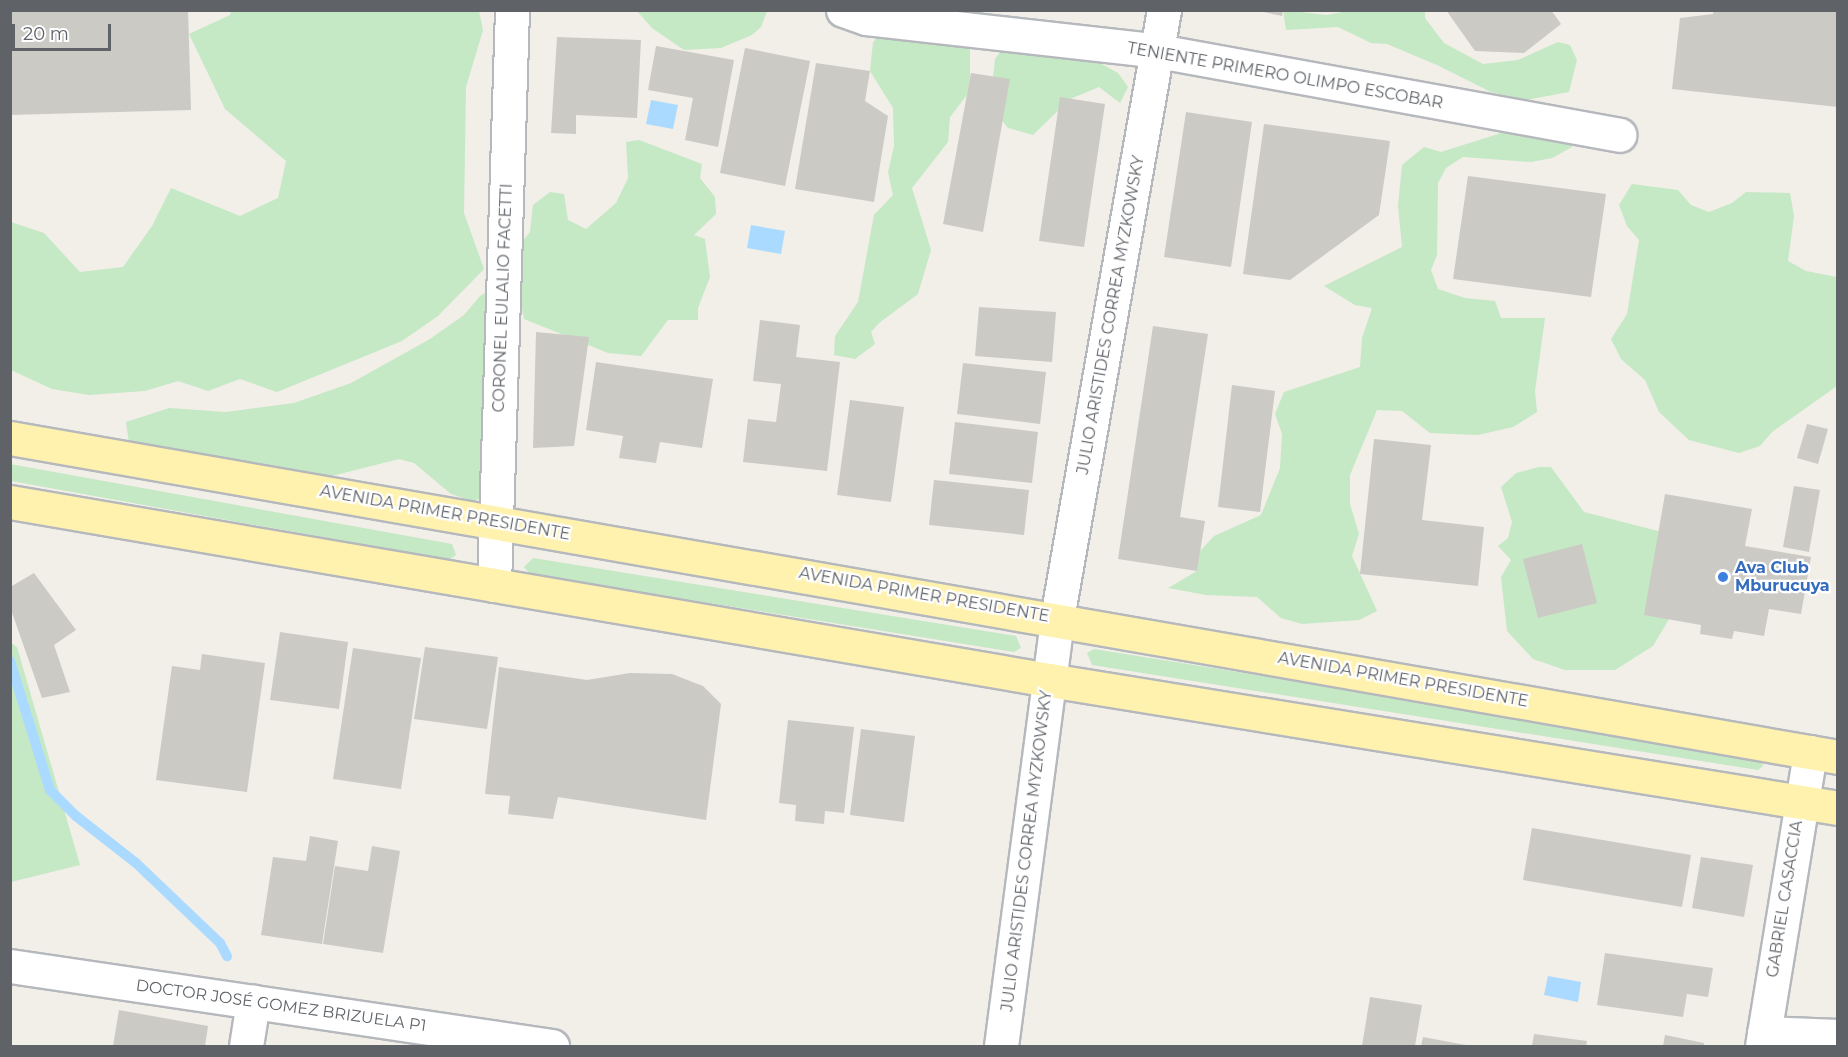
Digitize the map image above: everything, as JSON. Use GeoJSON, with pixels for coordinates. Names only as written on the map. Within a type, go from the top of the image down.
{"type":"FeatureCollection","features":[{"type":"Feature","properties":{"kind":"main road","name":"AVENIDA PRIMER PRESIDENTE"},"geometry":{"type":"LineString","coordinates":[[10,438],[1057,618],[1824,754]]}},
{"type":"Feature","properties":{"kind":"main road"},"geometry":{"type":"LineString","coordinates":[[10,502],[494,585],[1051,668],[1838,808]]}},
{"type":"Feature","properties":{"kind":"street","name":"CORONEL EULALIO FACETTI"},"geometry":{"type":"LineString","coordinates":[[494,585],[512,10]]}},
{"type":"Feature","properties":{"kind":"street","name":"TENIENTE PRIMERO OLIMPO ESCOBAR"},"geometry":{"type":"LineString","coordinates":[[843,10],[888,21],[1158,51],[1618,135]]}},
{"type":"Feature","properties":{"kind":"street","name":"JULIO ARISTIDES CORREA MYZKOWSKY"},"geometry":{"type":"LineString","coordinates":[[1001,1047],[1057,618],[1164,10]]}},
{"type":"Feature","properties":{"kind":"street","name":"GABRIEL CASACCIA"},"geometry":{"type":"LineString","coordinates":[[1763,1040],[1800,802],[1824,754]]}},
{"type":"Feature","properties":{"kind":"street","name":"DOCTOR JOSÉ GOMEZ BRIZUELA P1"},"geometry":{"type":"LineString","coordinates":[[10,966],[552,1047]]}},
{"type":"Feature","properties":{"kind":"street"},"geometry":{"type":"LineString","coordinates":[[246,1047],[253,1002]]}},
{"type":"Feature","properties":{"kind":"street"},"geometry":{"type":"LineString","coordinates":[[1763,1040],[1838,1036]]}},
{"type":"Feature","properties":{"kind":"green space"},"geometry":{"type":"Polygon","coordinates":[[[1283,10],[1327,15],[1352,10],[1425,11],[1425,18],[1444,43],[1483,64],[1518,60],[1558,42],[1570,45],[1577,60],[1569,92],[1526,100],[1491,92],[1437,65],[1387,44],[1371,43],[1338,27],[1286,30],[1283,10]]]}},
{"type":"Feature","properties":{"kind":"green space"},"geometry":{"type":"Polygon","coordinates":[[[231,11],[479,11],[483,30],[466,87],[464,213],[484,269],[438,316],[402,341],[277,392],[240,379],[208,391],[178,381],[145,391],[89,395],[52,389],[11,370],[11,222],[44,233],[80,272],[123,267],[152,226],[171,188],[240,216],[278,198],[286,161],[225,109],[189,34],[230,15],[231,11]]]}},
{"type":"Feature","properties":{"kind":"green space"},"geometry":{"type":"Polygon","coordinates":[[[637,11],[767,11],[761,27],[752,35],[721,48],[684,50],[652,28],[637,11]]]}},
{"type":"Feature","properties":{"kind":"green space"},"geometry":{"type":"Polygon","coordinates":[[[884,31],[970,39],[970,77],[967,95],[950,117],[948,142],[912,188],[931,250],[918,294],[879,323],[871,332],[875,344],[855,359],[834,355],[835,336],[858,302],[874,215],[893,195],[888,172],[894,146],[893,108],[870,71],[873,42],[884,31]]]}},
{"type":"Feature","properties":{"kind":"green space"},"geometry":{"type":"Polygon","coordinates":[[[1006,44],[1090,51],[1098,62],[1118,73],[1128,87],[1120,103],[1099,87],[1070,99],[1033,135],[1008,128],[990,105],[995,59],[1006,44]]]}},
{"type":"Feature","properties":{"kind":"green space"},"geometry":{"type":"Polygon","coordinates":[[[1570,125],[1572,147],[1552,158],[1531,162],[1463,157],[1446,168],[1438,183],[1437,255],[1431,270],[1438,289],[1465,298],[1495,301],[1501,318],[1545,318],[1535,391],[1537,412],[1513,427],[1478,435],[1430,433],[1402,411],[1377,410],[1350,475],[1350,504],[1359,534],[1352,556],[1377,611],[1359,620],[1302,624],[1281,618],[1257,597],[1206,595],[1168,588],[1197,571],[1200,551],[1214,536],[1261,515],[1280,468],[1282,434],[1275,414],[1284,392],[1360,367],[1362,338],[1372,308],[1355,305],[1324,286],[1402,247],[1398,206],[1402,165],[1424,147],[1441,152],[1514,129],[1570,125]]]}},
{"type":"Feature","properties":{"kind":"green space"},"geometry":{"type":"Polygon","coordinates":[[[639,140],[702,164],[700,178],[715,197],[716,214],[694,235],[705,239],[710,277],[698,308],[698,320],[668,320],[641,356],[608,353],[524,319],[521,302],[512,322],[512,441],[517,465],[509,491],[472,501],[451,494],[414,463],[399,459],[324,478],[129,443],[126,422],[169,408],[226,412],[294,403],[351,383],[430,339],[464,315],[480,296],[502,283],[521,299],[519,246],[530,232],[533,205],[550,192],[564,194],[568,220],[586,229],[616,203],[628,178],[626,142],[639,140]]]}},
{"type":"Feature","properties":{"kind":"green space"},"geometry":{"type":"Polygon","coordinates":[[[1632,184],[1678,190],[1691,205],[1709,212],[1732,203],[1746,192],[1790,193],[1794,216],[1788,261],[1806,271],[1837,277],[1837,386],[1772,432],[1760,446],[1739,453],[1689,440],[1659,412],[1645,380],[1621,359],[1611,339],[1627,314],[1639,240],[1627,226],[1619,205],[1632,184]]]}},
{"type":"Feature","properties":{"kind":"green space"},"geometry":{"type":"Polygon","coordinates":[[[10,464],[452,544],[456,555],[449,560],[11,481],[10,464]]]}},
{"type":"Feature","properties":{"kind":"green space"},"geometry":{"type":"Polygon","coordinates":[[[1539,467],[1551,467],[1584,512],[1658,531],[1671,540],[1669,619],[1653,646],[1615,670],[1565,670],[1533,659],[1507,631],[1501,577],[1511,560],[1498,546],[1508,538],[1512,522],[1501,487],[1516,473],[1539,467]]]}},
{"type":"Feature","properties":{"kind":"green space"},"geometry":{"type":"Polygon","coordinates":[[[533,558],[1016,636],[1021,648],[1014,652],[530,574],[524,567],[533,558]]]}},
{"type":"Feature","properties":{"kind":"green space"},"geometry":{"type":"Polygon","coordinates":[[[11,643],[17,647],[80,865],[11,882],[11,643]]]}},
{"type":"Feature","properties":{"kind":"green space"},"geometry":{"type":"Polygon","coordinates":[[[1094,649],[1760,756],[1763,766],[1758,770],[1092,665],[1087,653],[1094,649]]]}},
{"type":"Feature","properties":{"kind":"water"},"geometry":{"type":"Polygon","coordinates":[[[651,100],[678,105],[673,129],[646,124],[651,100]]]}},
{"type":"Feature","properties":{"kind":"water"},"geometry":{"type":"Polygon","coordinates":[[[751,225],[785,231],[781,254],[747,248],[751,225]]]}},
{"type":"Feature","properties":{"kind":"water"},"geometry":{"type":"Polygon","coordinates":[[[1548,976],[1581,982],[1578,1002],[1544,995],[1548,976]]]}},
{"type":"Feature","properties":{"kind":"building"},"geometry":{"type":"Polygon","coordinates":[[[10,10],[188,10],[191,110],[10,115],[10,10]]]}},
{"type":"Feature","properties":{"kind":"building"},"geometry":{"type":"Polygon","coordinates":[[[1254,10],[1283,10],[1282,16],[1254,10]]]}},
{"type":"Feature","properties":{"kind":"building"},"geometry":{"type":"Polygon","coordinates":[[[1446,10],[1551,10],[1561,24],[1524,53],[1475,51],[1446,10]]]}},
{"type":"Feature","properties":{"kind":"building"},"geometry":{"type":"Polygon","coordinates":[[[1714,10],[1838,10],[1838,107],[1672,89],[1680,18],[1713,14],[1714,10]]]}},
{"type":"Feature","properties":{"kind":"building"},"geometry":{"type":"Polygon","coordinates":[[[557,37],[641,40],[637,118],[576,115],[576,134],[551,133],[557,37]]]}},
{"type":"Feature","properties":{"kind":"building"},"geometry":{"type":"Polygon","coordinates":[[[656,46],[734,60],[718,147],[685,140],[693,98],[648,90],[656,46]]]}},
{"type":"Feature","properties":{"kind":"building"},"geometry":{"type":"Polygon","coordinates":[[[745,48],[810,61],[785,186],[720,173],[745,48]]]}},
{"type":"Feature","properties":{"kind":"building"},"geometry":{"type":"Polygon","coordinates":[[[816,63],[870,71],[865,101],[888,116],[874,202],[795,189],[816,63]]]}},
{"type":"Feature","properties":{"kind":"building"},"geometry":{"type":"Polygon","coordinates":[[[971,73],[1010,79],[983,232],[943,224],[971,73]]]}},
{"type":"Feature","properties":{"kind":"building"},"geometry":{"type":"Polygon","coordinates":[[[1060,97],[1105,104],[1084,247],[1039,241],[1060,97]]]}},
{"type":"Feature","properties":{"kind":"building"},"geometry":{"type":"Polygon","coordinates":[[[1186,112],[1252,122],[1231,267],[1164,257],[1186,112]]]}},
{"type":"Feature","properties":{"kind":"building"},"geometry":{"type":"Polygon","coordinates":[[[1264,124],[1390,141],[1379,215],[1290,280],[1243,274],[1264,124]]]}},
{"type":"Feature","properties":{"kind":"building"},"geometry":{"type":"Polygon","coordinates":[[[1468,176],[1606,194],[1591,297],[1453,279],[1468,176]]]}},
{"type":"Feature","properties":{"kind":"building"},"geometry":{"type":"Polygon","coordinates":[[[979,307],[1056,312],[1052,362],[975,356],[979,307]]]}},
{"type":"Feature","properties":{"kind":"building"},"geometry":{"type":"Polygon","coordinates":[[[760,320],[800,325],[796,357],[840,362],[827,471],[743,462],[748,419],[776,422],[781,384],[753,381],[760,320]]]}},
{"type":"Feature","properties":{"kind":"building"},"geometry":{"type":"Polygon","coordinates":[[[1153,326],[1208,334],[1180,517],[1205,521],[1197,571],[1118,559],[1153,326]]]}},
{"type":"Feature","properties":{"kind":"building"},"geometry":{"type":"Polygon","coordinates":[[[536,332],[589,337],[574,446],[533,448],[536,332]]]}},
{"type":"Feature","properties":{"kind":"building"},"geometry":{"type":"Polygon","coordinates":[[[596,362],[713,379],[702,448],[660,442],[656,463],[619,458],[623,436],[586,430],[596,362]]]}},
{"type":"Feature","properties":{"kind":"building"},"geometry":{"type":"Polygon","coordinates":[[[963,363],[1046,372],[1040,424],[957,414],[963,363]]]}},
{"type":"Feature","properties":{"kind":"building"},"geometry":{"type":"Polygon","coordinates":[[[1232,385],[1275,391],[1260,512],[1218,507],[1232,385]]]}},
{"type":"Feature","properties":{"kind":"building"},"geometry":{"type":"Polygon","coordinates":[[[850,400],[904,407],[891,502],[837,495],[850,400]]]}},
{"type":"Feature","properties":{"kind":"building"},"geometry":{"type":"Polygon","coordinates":[[[955,422],[1038,432],[1032,483],[949,474],[955,422]]]}},
{"type":"Feature","properties":{"kind":"building"},"geometry":{"type":"Polygon","coordinates":[[[1807,424],[1828,429],[1818,464],[1797,458],[1807,424]]]}},
{"type":"Feature","properties":{"kind":"building"},"geometry":{"type":"Polygon","coordinates":[[[1374,439],[1431,445],[1422,520],[1484,527],[1478,586],[1360,574],[1374,439]]]}},
{"type":"Feature","properties":{"kind":"building"},"geometry":{"type":"Polygon","coordinates":[[[934,480],[1029,490],[1024,535],[929,525],[934,480]]]}},
{"type":"Feature","properties":{"kind":"building"},"geometry":{"type":"Polygon","coordinates":[[[1794,486],[1820,490],[1809,552],[1783,547],[1794,486]]]}},
{"type":"Feature","properties":{"kind":"building"},"geometry":{"type":"Polygon","coordinates":[[[1665,494],[1752,509],[1745,546],[1811,557],[1801,614],[1769,609],[1764,636],[1734,631],[1732,639],[1700,634],[1701,625],[1644,615],[1665,494]]]}},
{"type":"Feature","properties":{"kind":"building"},"geometry":{"type":"Polygon","coordinates":[[[1582,544],[1597,603],[1538,618],[1523,559],[1582,544]]]}},
{"type":"Feature","properties":{"kind":"building"},"geometry":{"type":"Polygon","coordinates":[[[34,573],[76,630],[54,645],[70,692],[42,698],[10,607],[10,587],[34,573]]]}},
{"type":"Feature","properties":{"kind":"building"},"geometry":{"type":"Polygon","coordinates":[[[280,632],[348,642],[339,709],[270,700],[280,632]]]}},
{"type":"Feature","properties":{"kind":"building"},"geometry":{"type":"Polygon","coordinates":[[[425,647],[498,657],[487,729],[414,719],[425,647]]]}},
{"type":"Feature","properties":{"kind":"building"},"geometry":{"type":"Polygon","coordinates":[[[353,648],[421,658],[401,789],[333,779],[353,648]]]}},
{"type":"Feature","properties":{"kind":"building"},"geometry":{"type":"Polygon","coordinates":[[[202,654],[265,663],[247,792],[156,780],[172,666],[200,670],[202,654]]]}},
{"type":"Feature","properties":{"kind":"building"},"geometry":{"type":"Polygon","coordinates":[[[499,667],[587,680],[630,673],[672,674],[703,686],[721,704],[706,820],[558,797],[553,819],[508,814],[510,796],[485,794],[499,667]]]}},
{"type":"Feature","properties":{"kind":"building"},"geometry":{"type":"Polygon","coordinates":[[[788,720],[854,727],[844,813],[825,811],[824,824],[795,821],[796,805],[779,803],[788,720]]]}},
{"type":"Feature","properties":{"kind":"building"},"geometry":{"type":"Polygon","coordinates":[[[861,729],[915,736],[904,822],[850,815],[861,729]]]}},
{"type":"Feature","properties":{"kind":"building"},"geometry":{"type":"Polygon","coordinates":[[[1532,828],[1691,855],[1682,907],[1523,880],[1532,828]]]}},
{"type":"Feature","properties":{"kind":"building"},"geometry":{"type":"Polygon","coordinates":[[[310,836],[338,841],[322,944],[261,935],[273,857],[306,861],[310,836]]]}},
{"type":"Feature","properties":{"kind":"building"},"geometry":{"type":"Polygon","coordinates":[[[372,846],[400,851],[383,953],[323,944],[335,866],[368,871],[372,846]]]}},
{"type":"Feature","properties":{"kind":"building"},"geometry":{"type":"Polygon","coordinates":[[[1701,857],[1753,865],[1744,917],[1692,908],[1701,857]]]}},
{"type":"Feature","properties":{"kind":"building"},"geometry":{"type":"Polygon","coordinates":[[[1605,953],[1713,968],[1708,997],[1687,994],[1683,1017],[1597,1005],[1605,953]]]}},
{"type":"Feature","properties":{"kind":"building"},"geometry":{"type":"Polygon","coordinates":[[[1370,997],[1422,1005],[1415,1046],[1362,1046],[1370,997]]]}},
{"type":"Feature","properties":{"kind":"building"},"geometry":{"type":"Polygon","coordinates":[[[119,1010],[208,1026],[205,1046],[113,1046],[119,1010]]]}},
{"type":"Feature","properties":{"kind":"building"},"geometry":{"type":"Polygon","coordinates":[[[1534,1034],[1587,1041],[1586,1046],[1532,1046],[1534,1034]]]}},
{"type":"Feature","properties":{"kind":"building"},"geometry":{"type":"Polygon","coordinates":[[[1665,1035],[1704,1043],[1704,1046],[1663,1046],[1665,1035]]]}},
{"type":"Feature","properties":{"kind":"building"},"geometry":{"type":"Polygon","coordinates":[[[1423,1037],[1466,1045],[1466,1046],[1421,1046],[1423,1037]]]}},
{"type":"Feature","properties":{"kind":"waterway"},"geometry":{"type":"LineString","coordinates":[[10,661],[50,790],[76,816],[136,863],[220,943],[227,956]]}},
{"type":"Feature","properties":{"kind":"place","name":"Ava Club Mburucuya"},"geometry":{"type":"Point","coordinates":[1723,577]}}]}
